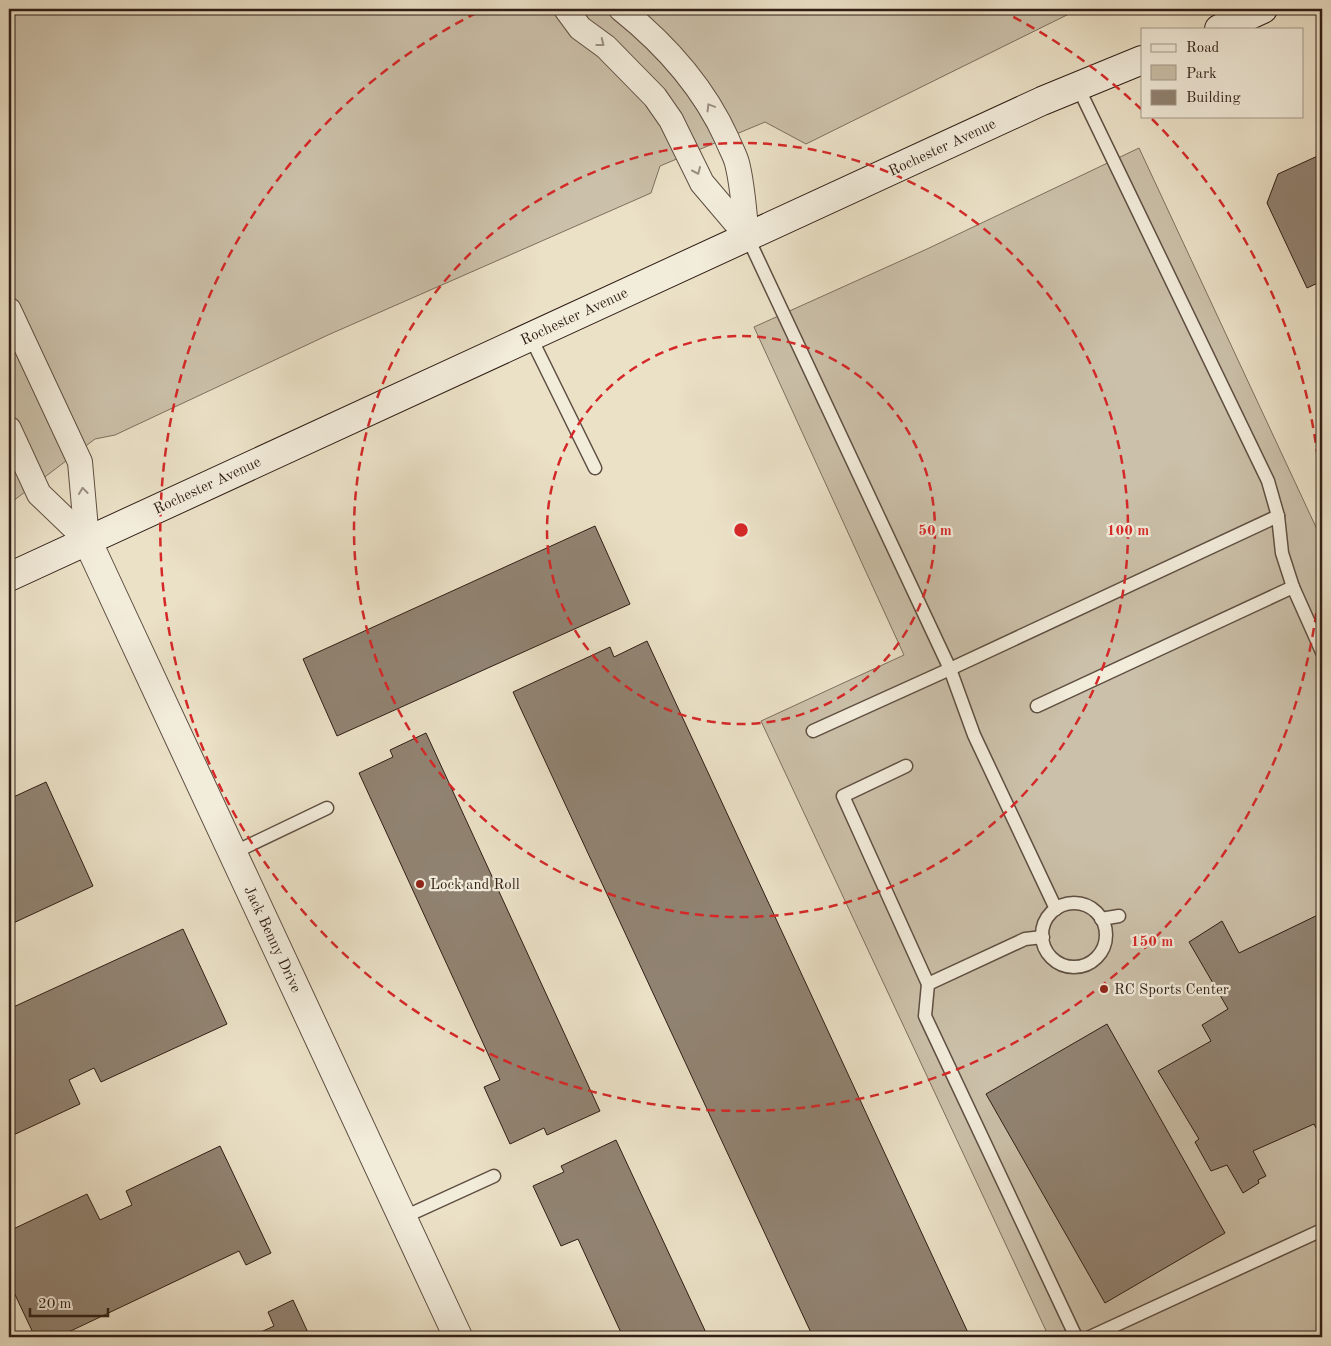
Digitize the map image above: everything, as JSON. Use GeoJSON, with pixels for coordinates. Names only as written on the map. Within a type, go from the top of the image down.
{"type":"FeatureCollection","features":[{"type":"Feature","properties":{"kind":"main road"},"geometry":{"type":"LineString","coordinates":[[1221,28],[1262,9]]}},
{"type":"Feature","properties":{"kind":"main road","name":"Rochester Avenue"},"geometry":{"type":"LineString","coordinates":[[9,577],[1077,85],[1141,60]]}},
{"type":"Feature","properties":{"kind":"main road","name":"Jack Benny Drive"},"geometry":{"type":"LineString","coordinates":[[87,540],[458,1337]]}},
{"type":"Feature","properties":{"kind":"street"},"geometry":{"type":"LineString","coordinates":[[566,9],[580,28],[612,52],[655,97],[671,120],[702,182],[747,236]]}},
{"type":"Feature","properties":{"kind":"street"},"geometry":{"type":"LineString","coordinates":[[621,9],[651,33],[676,60],[699,88],[719,121],[737,163],[747,236]]}},
{"type":"Feature","properties":{"kind":"street","name":"Jack Benny Drive"},"geometry":{"type":"LineString","coordinates":[[9,310],[80,462],[87,540]]}},
{"type":"Feature","properties":{"kind":"street","name":"Jack Benny Drive"},"geometry":{"type":"LineString","coordinates":[[9,429],[39,494],[87,540]]}},
{"type":"Feature","properties":{"kind":"lane"},"geometry":{"type":"LineString","coordinates":[[1077,85],[1268,481],[1278,516],[1282,553],[1292,587],[1322,652]]}},
{"type":"Feature","properties":{"kind":"lane"},"geometry":{"type":"LineString","coordinates":[[747,236],[950,669],[974,735],[1056,909]]}},
{"type":"Feature","properties":{"kind":"lane"},"geometry":{"type":"LineString","coordinates":[[530,336],[595,468]]}},
{"type":"Feature","properties":{"kind":"lane"},"geometry":{"type":"LineString","coordinates":[[812,731],[950,669],[1278,516]]}},
{"type":"Feature","properties":{"kind":"lane"},"geometry":{"type":"LineString","coordinates":[[1037,706],[1292,587]]}},
{"type":"Feature","properties":{"kind":"lane"},"geometry":{"type":"LineString","coordinates":[[906,766],[843,796],[928,984],[925,1016],[1076,1337]]}},
{"type":"Feature","properties":{"kind":"lane"},"geometry":{"type":"LineString","coordinates":[[233,853],[327,808]]}},
{"type":"Feature","properties":{"kind":"lane"},"geometry":{"type":"LineString","coordinates":[[1072,903],[1083,904],[1093,909],[1102,919],[1106,936],[1105,945],[1093,961],[1084,966],[1074,967],[1055,960],[1048,952],[1043,937],[1046,921],[1056,909],[1072,903]]}},
{"type":"Feature","properties":{"kind":"lane"},"geometry":{"type":"LineString","coordinates":[[1102,919],[1119,916]]}},
{"type":"Feature","properties":{"kind":"lane"},"geometry":{"type":"LineString","coordinates":[[928,984],[1025,939],[1043,937]]}},
{"type":"Feature","properties":{"kind":"lane"},"geometry":{"type":"LineString","coordinates":[[402,1218],[494,1176]]}},
{"type":"Feature","properties":{"kind":"lane"},"geometry":{"type":"LineString","coordinates":[[1090,1337],[1322,1230]]}},
{"type":"Feature","properties":{"kind":"green space"},"geometry":{"type":"Polygon","coordinates":[[[9,9],[1074,9],[1075,11],[806,144],[765,122],[660,166],[651,193],[328,335],[115,435],[95,439],[13,501],[9,492],[9,9]]]}},
{"type":"Feature","properties":{"kind":"green space","name":"RC Sports Center"},"geometry":{"type":"Polygon","coordinates":[[[1139,148],[1322,540],[1322,1337],[1049,1337],[761,721],[904,655],[754,327],[927,249],[1139,148]]]}},
{"type":"Feature","properties":{"kind":"building"},"geometry":{"type":"Polygon","coordinates":[[[1322,154],[1322,281],[1307,288],[1267,203],[1278,174],[1322,154]]]}},
{"type":"Feature","properties":{"kind":"building"},"geometry":{"type":"Polygon","coordinates":[[[1322,304],[1322,318],[1317,306],[1322,304]]]}},
{"type":"Feature","properties":{"kind":"building"},"geometry":{"type":"Polygon","coordinates":[[[595,526],[630,604],[337,736],[303,659],[595,526]]]}},
{"type":"Feature","properties":{"kind":"building"},"geometry":{"type":"Polygon","coordinates":[[[647,641],[970,1337],[813,1337],[513,692],[610,647],[614,657],[647,641]]]}},
{"type":"Feature","properties":{"kind":"building"},"geometry":{"type":"Polygon","coordinates":[[[426,733],[600,1111],[547,1135],[544,1128],[510,1144],[484,1087],[500,1080],[359,773],[393,757],[390,750],[426,733]]]}},
{"type":"Feature","properties":{"kind":"building"},"geometry":{"type":"Polygon","coordinates":[[[46,782],[93,886],[9,925],[9,799],[46,782]]]}},
{"type":"Feature","properties":{"kind":"building"},"geometry":{"type":"Polygon","coordinates":[[[1322,913],[1322,1140],[1314,1124],[1253,1151],[1266,1176],[1258,1180],[1259,1183],[1243,1193],[1227,1165],[1211,1171],[1195,1142],[1199,1139],[1158,1071],[1211,1041],[1202,1025],[1228,1009],[1189,942],[1222,921],[1239,953],[1322,913]]]}},
{"type":"Feature","properties":{"kind":"building"},"geometry":{"type":"Polygon","coordinates":[[[183,929],[227,1024],[101,1082],[94,1068],[69,1080],[80,1104],[9,1137],[9,1009],[183,929]]]}},
{"type":"Feature","properties":{"kind":"building"},"geometry":{"type":"Polygon","coordinates":[[[1107,1024],[1225,1233],[1105,1303],[986,1094],[1107,1024]]]}},
{"type":"Feature","properties":{"kind":"building"},"geometry":{"type":"Polygon","coordinates":[[[616,1140],[708,1337],[623,1337],[578,1239],[561,1246],[533,1186],[564,1172],[561,1166],[616,1140]]]}},
{"type":"Feature","properties":{"kind":"building"},"geometry":{"type":"Polygon","coordinates":[[[220,1146],[271,1253],[246,1265],[239,1251],[58,1337],[35,1337],[9,1282],[9,1231],[87,1194],[100,1220],[132,1205],[126,1191],[220,1146]]]}},
{"type":"Feature","properties":{"kind":"building"},"geometry":{"type":"Polygon","coordinates":[[[293,1300],[310,1337],[250,1337],[274,1326],[268,1312],[293,1300]]]}},
{"type":"Feature","properties":{"kind":"place","name":"Lock and Roll"},"geometry":{"type":"Point","coordinates":[420,884]}},
{"type":"Feature","properties":{"kind":"place","name":"RC Sports Center"},"geometry":{"type":"Point","coordinates":[1104,989]}}]}
